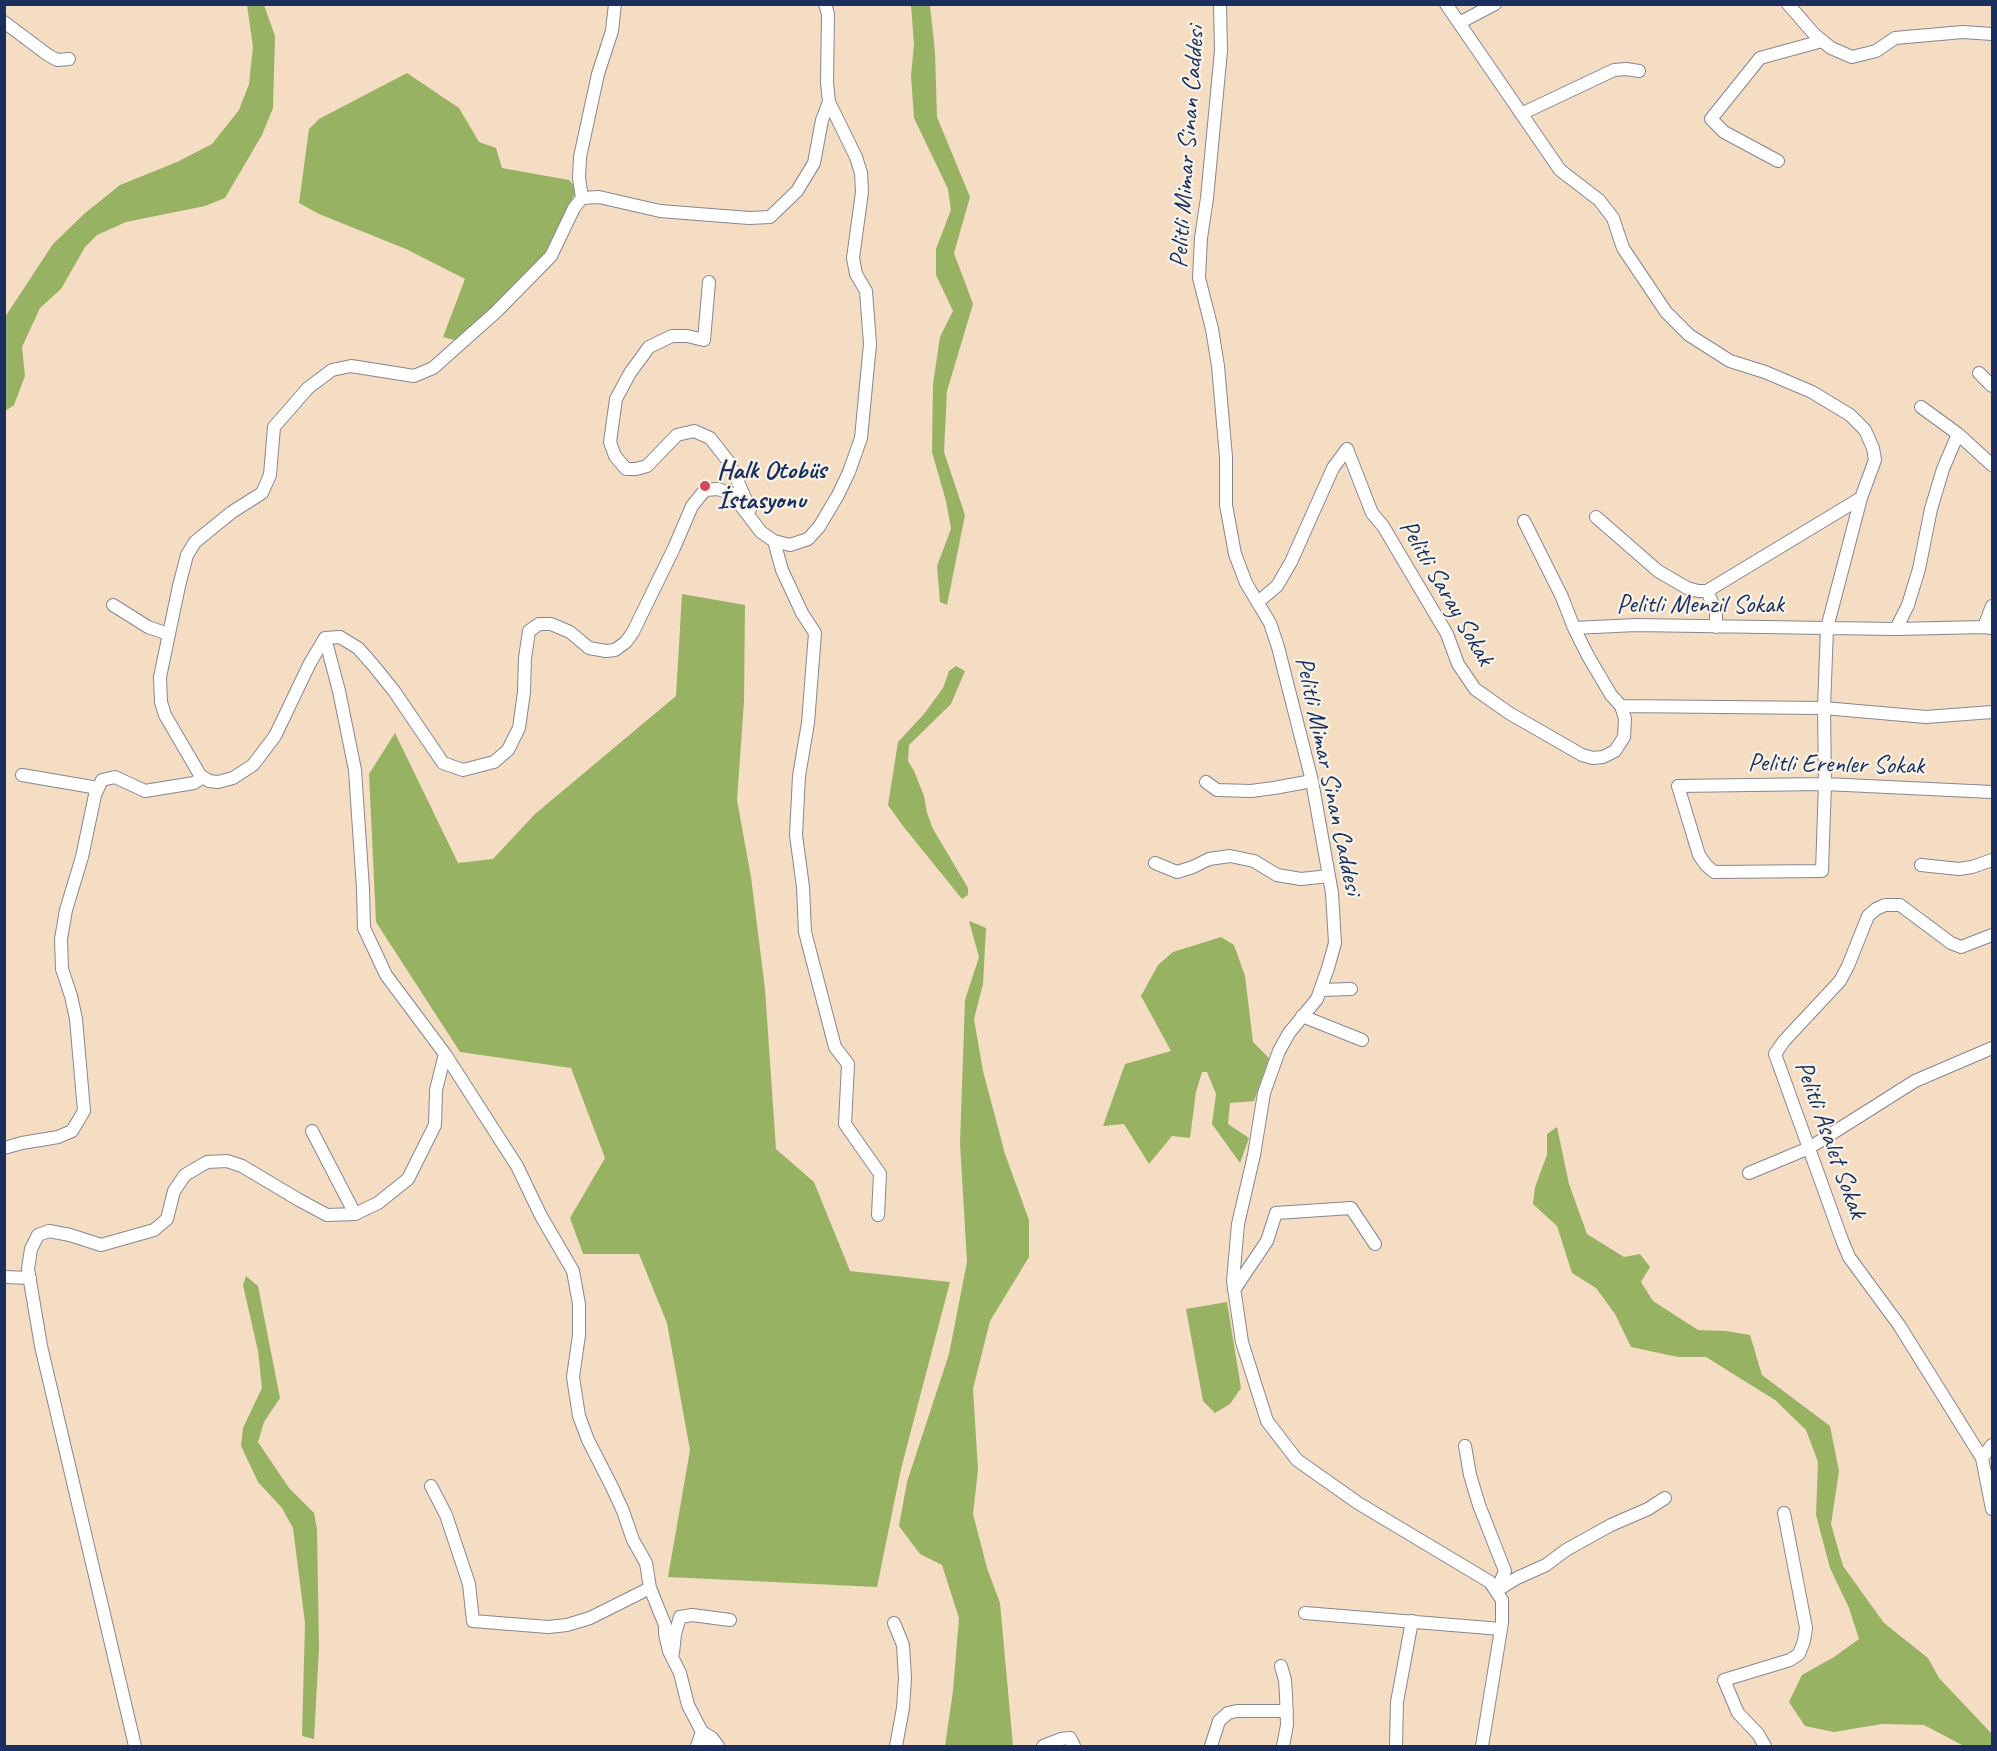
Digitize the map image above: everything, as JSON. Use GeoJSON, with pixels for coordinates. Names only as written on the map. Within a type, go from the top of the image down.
{"type":"FeatureCollection","features":[{"type":"Feature","properties":{"kind":"street"},"geometry":{"type":"LineString","coordinates":[[326,638],[310,663],[275,736],[253,765],[233,778],[218,782],[209,781],[200,775],[165,715],[161,702],[160,677],[168,634],[188,555],[195,542],[232,512],[262,493],[270,475],[274,427],[308,388],[332,370],[351,366],[414,376],[433,368],[496,312],[551,256],[574,208],[582,198],[579,178],[580,158],[598,74],[612,31],[615,4]]}},
{"type":"Feature","properties":{"kind":"street"},"geometry":{"type":"LineString","coordinates":[[326,638],[340,637],[358,648],[394,691],[443,763],[463,770],[494,762],[508,750],[519,728],[529,631],[539,624],[551,624],[570,632],[589,648],[606,651],[615,650],[626,642],[674,548],[692,506],[705,490],[718,489],[732,494],[759,530],[774,541],[790,545],[808,539],[819,527],[849,472],[861,438],[870,344],[866,291],[856,274],[853,258],[862,192],[861,173],[829,102],[828,14],[825,4]]}},
{"type":"Feature","properties":{"kind":"street","name":"Pelitli Mimar Sinan Caddesi"},"geometry":{"type":"LineString","coordinates":[[1220,4],[1221,51],[1201,238],[1199,278],[1212,328],[1218,366],[1226,457],[1226,506],[1233,544],[1246,582],[1270,623],[1278,647],[1312,781],[1335,917],[1335,943],[1317,999],[1289,1033],[1279,1051],[1264,1093],[1254,1155],[1238,1224],[1233,1281],[1242,1342],[1267,1421],[1297,1460],[1358,1503],[1490,1582],[1496,1591]]}},
{"type":"Feature","properties":{"kind":"street"},"geometry":{"type":"LineString","coordinates":[[1446,4],[1560,170],[1599,200],[1613,218],[1623,248],[1666,312],[1689,335],[1730,361],[1765,372],[1812,392],[1850,415],[1865,430],[1873,448],[1875,460],[1862,498],[1827,628],[1824,708],[1825,784]]}},
{"type":"Feature","properties":{"kind":"street"},"geometry":{"type":"LineString","coordinates":[[1460,23],[1495,4]]}},
{"type":"Feature","properties":{"kind":"street"},"geometry":{"type":"LineString","coordinates":[[1788,4],[1822,41],[1831,48],[1852,57],[1876,51],[1894,38],[1963,32],[1992,34]]}},
{"type":"Feature","properties":{"kind":"street"},"geometry":{"type":"LineString","coordinates":[[4,22],[48,56],[57,60],[69,59]]}},
{"type":"Feature","properties":{"kind":"street"},"geometry":{"type":"LineString","coordinates":[[1778,161],[1724,132],[1711,119],[1760,58],[1822,41]]}},
{"type":"Feature","properties":{"kind":"street"},"geometry":{"type":"LineString","coordinates":[[1521,114],[1614,70],[1639,71]]}},
{"type":"Feature","properties":{"kind":"street"},"geometry":{"type":"LineString","coordinates":[[582,198],[599,197],[660,211],[749,218],[770,217],[797,191],[814,163],[822,120],[829,102]]}},
{"type":"Feature","properties":{"kind":"street"},"geometry":{"type":"LineString","coordinates":[[710,282],[704,340],[672,336],[649,347],[630,373],[616,399],[610,442],[615,456],[626,469],[636,470],[647,466],[677,435],[694,431],[710,438],[729,462],[759,530]]}},
{"type":"Feature","properties":{"kind":"street"},"geometry":{"type":"LineString","coordinates":[[1979,373],[1992,386]]}},
{"type":"Feature","properties":{"kind":"street"},"geometry":{"type":"LineString","coordinates":[[1921,407],[1958,434],[1992,465]]}},
{"type":"Feature","properties":{"kind":"street"},"geometry":{"type":"LineString","coordinates":[[1896,629],[1908,605],[1919,569],[1931,509],[1943,469],[1958,434]]}},
{"type":"Feature","properties":{"kind":"street","name":"Pelitli Saray Sokak"},"geometry":{"type":"LineString","coordinates":[[1258,602],[1277,586],[1291,562],[1333,468],[1347,449],[1372,513],[1383,526],[1447,634],[1458,664],[1475,689],[1509,713],[1582,755],[1593,758],[1603,757],[1615,751],[1624,737],[1625,719],[1622,706]]}},
{"type":"Feature","properties":{"kind":"street"},"geometry":{"type":"LineString","coordinates":[[1596,517],[1658,571],[1687,588],[1707,591],[1862,498]]}},
{"type":"Feature","properties":{"kind":"street"},"geometry":{"type":"LineString","coordinates":[[1524,521],[1562,597],[1574,628],[1611,695],[1622,706],[1824,708],[1911,717],[1992,712]]}},
{"type":"Feature","properties":{"kind":"street"},"geometry":{"type":"LineString","coordinates":[[774,541],[782,570],[802,613],[815,633],[808,723],[799,776],[796,835],[803,887],[805,932],[835,1047],[848,1064],[845,1124],[880,1174],[878,1215]]}},
{"type":"Feature","properties":{"kind":"street"},"geometry":{"type":"LineString","coordinates":[[1707,591],[1716,611],[1716,627]]}},
{"type":"Feature","properties":{"kind":"street"},"geometry":{"type":"LineString","coordinates":[[113,605],[148,627],[168,634]]}},
{"type":"Feature","properties":{"kind":"street"},"geometry":{"type":"LineString","coordinates":[[1988,628],[1992,606]]}},
{"type":"Feature","properties":{"kind":"street","name":"Pelitli Menzil Sokak"},"geometry":{"type":"LineString","coordinates":[[1574,628],[1636,626],[1988,628]]}},
{"type":"Feature","properties":{"kind":"street"},"geometry":{"type":"LineString","coordinates":[[326,638],[355,770],[364,928],[386,975],[445,1054],[517,1166],[541,1216],[573,1271],[579,1304],[579,1335],[573,1377],[579,1416],[588,1440],[612,1487],[633,1540],[646,1563],[650,1588],[666,1625],[665,1634],[672,1657],[680,1672],[688,1705],[707,1746]]}},
{"type":"Feature","properties":{"kind":"street"},"geometry":{"type":"LineString","coordinates":[[22,775],[98,788]]}},
{"type":"Feature","properties":{"kind":"street"},"geometry":{"type":"LineString","coordinates":[[4,1148],[58,1137],[72,1131],[84,1112],[76,1019],[62,969],[61,939],[95,795],[102,780],[115,777],[146,791],[194,783],[203,777]]}},
{"type":"Feature","properties":{"kind":"street"},"geometry":{"type":"LineString","coordinates":[[1206,782],[1217,790],[1251,791],[1312,781]]}},
{"type":"Feature","properties":{"kind":"street","name":"Pelitli Erenler Sokak"},"geometry":{"type":"LineString","coordinates":[[1825,784],[1822,872],[1714,872],[1699,855],[1678,786],[1825,784],[1992,792]]}},
{"type":"Feature","properties":{"kind":"street"},"geometry":{"type":"LineString","coordinates":[[1155,863],[1177,872],[1209,859],[1230,856],[1254,861],[1277,874],[1301,879],[1329,876]]}},
{"type":"Feature","properties":{"kind":"street"},"geometry":{"type":"LineString","coordinates":[[1922,865],[1965,868],[1992,860]]}},
{"type":"Feature","properties":{"kind":"street","name":"Pelitli Asalet Sokak"},"geometry":{"type":"LineString","coordinates":[[1992,935],[1961,947],[1951,943],[1900,905],[1885,905],[1876,909],[1868,916],[1840,981],[1784,1041],[1775,1054],[1849,1257],[1899,1325],[1982,1458],[1992,1509]]}},
{"type":"Feature","properties":{"kind":"street"},"geometry":{"type":"LineString","coordinates":[[1320,990],[1351,990]]}},
{"type":"Feature","properties":{"kind":"street"},"geometry":{"type":"LineString","coordinates":[[1302,1016],[1362,1041]]}},
{"type":"Feature","properties":{"kind":"street"},"geometry":{"type":"LineString","coordinates":[[1749,1173],[1809,1148],[1915,1081],[1992,1048]]}},
{"type":"Feature","properties":{"kind":"street"},"geometry":{"type":"LineString","coordinates":[[135,1746],[41,1346],[28,1269],[31,1249],[39,1235],[49,1231],[101,1245],[154,1230],[167,1219],[174,1191],[185,1175],[207,1162],[227,1161],[242,1166],[327,1215],[355,1215],[378,1203],[408,1179],[435,1125],[436,1090],[445,1054]]}},
{"type":"Feature","properties":{"kind":"street"},"geometry":{"type":"LineString","coordinates":[[312,1131],[355,1215]]}},
{"type":"Feature","properties":{"kind":"street"},"geometry":{"type":"LineString","coordinates":[[1234,1290],[1267,1241],[1276,1214],[1351,1208],[1375,1244]]}},
{"type":"Feature","properties":{"kind":"street"},"geometry":{"type":"LineString","coordinates":[[4,1277],[30,1278]]}},
{"type":"Feature","properties":{"kind":"street"},"geometry":{"type":"LineString","coordinates":[[1982,1458],[1992,1445]]}},
{"type":"Feature","properties":{"kind":"street"},"geometry":{"type":"LineString","coordinates":[[1465,1446],[1470,1475],[1479,1504],[1505,1571],[1496,1591]]}},
{"type":"Feature","properties":{"kind":"street"},"geometry":{"type":"LineString","coordinates":[[431,1486],[446,1515],[469,1584],[473,1621],[548,1627],[567,1625],[590,1618],[650,1588]]}},
{"type":"Feature","properties":{"kind":"street"},"geometry":{"type":"LineString","coordinates":[[1496,1591],[1516,1578],[1546,1565],[1566,1550],[1611,1525],[1648,1509],[1665,1498]]}},
{"type":"Feature","properties":{"kind":"street"},"geometry":{"type":"LineString","coordinates":[[1765,1746],[1758,1734],[1738,1713],[1725,1680],[1790,1660],[1799,1654],[1804,1641],[1806,1628],[1785,1513]]}},
{"type":"Feature","properties":{"kind":"street"},"geometry":{"type":"LineString","coordinates":[[1482,1746],[1501,1629],[1502,1600],[1496,1591]]}},
{"type":"Feature","properties":{"kind":"street"},"geometry":{"type":"LineString","coordinates":[[1305,1613],[1501,1629]]}},
{"type":"Feature","properties":{"kind":"street"},"geometry":{"type":"LineString","coordinates":[[672,1657],[680,1617],[692,1615],[729,1620]]}},
{"type":"Feature","properties":{"kind":"street"},"geometry":{"type":"LineString","coordinates":[[1396,1746],[1397,1702],[1412,1621]]}},
{"type":"Feature","properties":{"kind":"street"},"geometry":{"type":"LineString","coordinates":[[894,1623],[903,1646],[905,1678],[903,1708],[896,1746]]}},
{"type":"Feature","properties":{"kind":"street"},"geometry":{"type":"LineString","coordinates":[[1281,1666],[1285,1680],[1287,1711],[1283,1746]]}},
{"type":"Feature","properties":{"kind":"street"},"geometry":{"type":"LineString","coordinates":[[1211,1746],[1219,1721],[1228,1713],[1243,1710],[1287,1711]]}},
{"type":"Feature","properties":{"kind":"street"},"geometry":{"type":"LineString","coordinates":[[697,1746],[702,1732]]}},
{"type":"Feature","properties":{"kind":"street"},"geometry":{"type":"LineString","coordinates":[[702,1732],[712,1738],[717,1746]]}},
{"type":"Feature","properties":{"kind":"street"},"geometry":{"type":"LineString","coordinates":[[1043,1746],[1060,1738],[1070,1738],[1074,1746]]}},
{"type":"Feature","properties":{"kind":"green space"},"geometry":{"type":"Polygon","coordinates":[[[247,5],[264,5],[275,36],[273,108],[262,135],[225,198],[205,206],[126,222],[97,235],[85,247],[61,289],[40,308],[22,347],[25,376],[14,405],[5,411],[5,317],[53,244],[84,214],[120,185],[177,162],[212,144],[239,110],[249,84],[253,47],[247,5]]]}},
{"type":"Feature","properties":{"kind":"green space"},"geometry":{"type":"Polygon","coordinates":[[[911,5],[930,5],[935,53],[937,117],[970,197],[954,253],[973,304],[947,391],[944,452],[965,515],[947,605],[940,602],[937,566],[951,529],[946,501],[932,452],[933,384],[940,337],[953,311],[936,275],[936,249],[951,210],[948,189],[914,118],[911,76],[914,44],[911,5]]]}},
{"type":"Feature","properties":{"kind":"green space"},"geometry":{"type":"Polygon","coordinates":[[[407,73],[459,108],[479,142],[496,148],[502,168],[569,180],[577,189],[547,251],[527,275],[458,341],[443,337],[465,279],[406,249],[319,214],[299,203],[309,129],[319,119],[407,73]]]}},
{"type":"Feature","properties":{"kind":"green space"},"geometry":{"type":"Polygon","coordinates":[[[682,594],[745,605],[744,701],[737,800],[751,877],[765,989],[776,1149],[814,1182],[850,1271],[950,1282],[901,1469],[877,1587],[668,1577],[690,1450],[667,1323],[639,1254],[583,1254],[570,1218],[605,1158],[571,1068],[460,1052],[376,922],[369,774],[395,733],[458,863],[493,859],[535,814],[676,696],[682,594]]]}},
{"type":"Feature","properties":{"kind":"green space"},"geometry":{"type":"Polygon","coordinates":[[[956,666],[965,671],[951,704],[909,745],[908,761],[924,796],[933,829],[968,888],[968,895],[962,899],[888,805],[898,742],[924,714],[943,688],[949,671],[956,666]]]}},
{"type":"Feature","properties":{"kind":"green space"},"geometry":{"type":"Polygon","coordinates":[[[969,921],[986,928],[983,984],[974,1019],[983,1071],[1005,1154],[1029,1220],[1029,1257],[990,1321],[973,1389],[978,1470],[973,1514],[987,1568],[1000,1603],[1013,1746],[945,1746],[953,1691],[959,1618],[942,1565],[920,1554],[899,1526],[907,1482],[949,1354],[967,1262],[960,1143],[965,1000],[979,957],[969,921]]]}},
{"type":"Feature","properties":{"kind":"green space"},"geometry":{"type":"Polygon","coordinates":[[[1221,937],[1234,945],[1245,976],[1253,1042],[1269,1058],[1254,1101],[1230,1103],[1228,1124],[1249,1138],[1240,1163],[1212,1124],[1216,1094],[1207,1072],[1202,1072],[1196,1092],[1190,1138],[1172,1136],[1149,1164],[1124,1124],[1103,1126],[1125,1064],[1171,1051],[1141,996],[1158,965],[1173,952],[1221,937]]]}},
{"type":"Feature","properties":{"kind":"green space"},"geometry":{"type":"Polygon","coordinates":[[[1557,1127],[1569,1184],[1587,1234],[1624,1257],[1640,1254],[1650,1267],[1641,1282],[1653,1301],[1698,1330],[1750,1335],[1762,1375],[1830,1426],[1839,1471],[1831,1524],[1843,1566],[1884,1623],[1928,1658],[1939,1678],[1992,1734],[1992,1746],[1964,1746],[1924,1725],[1882,1724],[1834,1732],[1805,1726],[1789,1702],[1802,1675],[1834,1657],[1859,1639],[1849,1608],[1830,1568],[1816,1515],[1818,1462],[1806,1430],[1775,1400],[1706,1357],[1678,1357],[1631,1347],[1615,1314],[1596,1288],[1572,1273],[1557,1226],[1533,1204],[1535,1187],[1547,1155],[1547,1134],[1557,1127]]]}},
{"type":"Feature","properties":{"kind":"green space"},"geometry":{"type":"Polygon","coordinates":[[[246,1276],[258,1286],[280,1398],[264,1422],[258,1442],[289,1488],[314,1513],[317,1529],[319,1648],[314,1739],[302,1736],[305,1623],[293,1528],[282,1508],[258,1482],[241,1446],[243,1428],[262,1388],[258,1351],[243,1285],[246,1276]]]}},
{"type":"Feature","properties":{"kind":"green space"},"geometry":{"type":"Polygon","coordinates":[[[1227,1302],[1241,1388],[1230,1404],[1215,1413],[1203,1401],[1186,1309],[1227,1302]]]}},
{"type":"Feature","properties":{"kind":"place","name":"Halk Otobüs İstasyonu"},"geometry":{"type":"Point","coordinates":[705,486]}}]}
